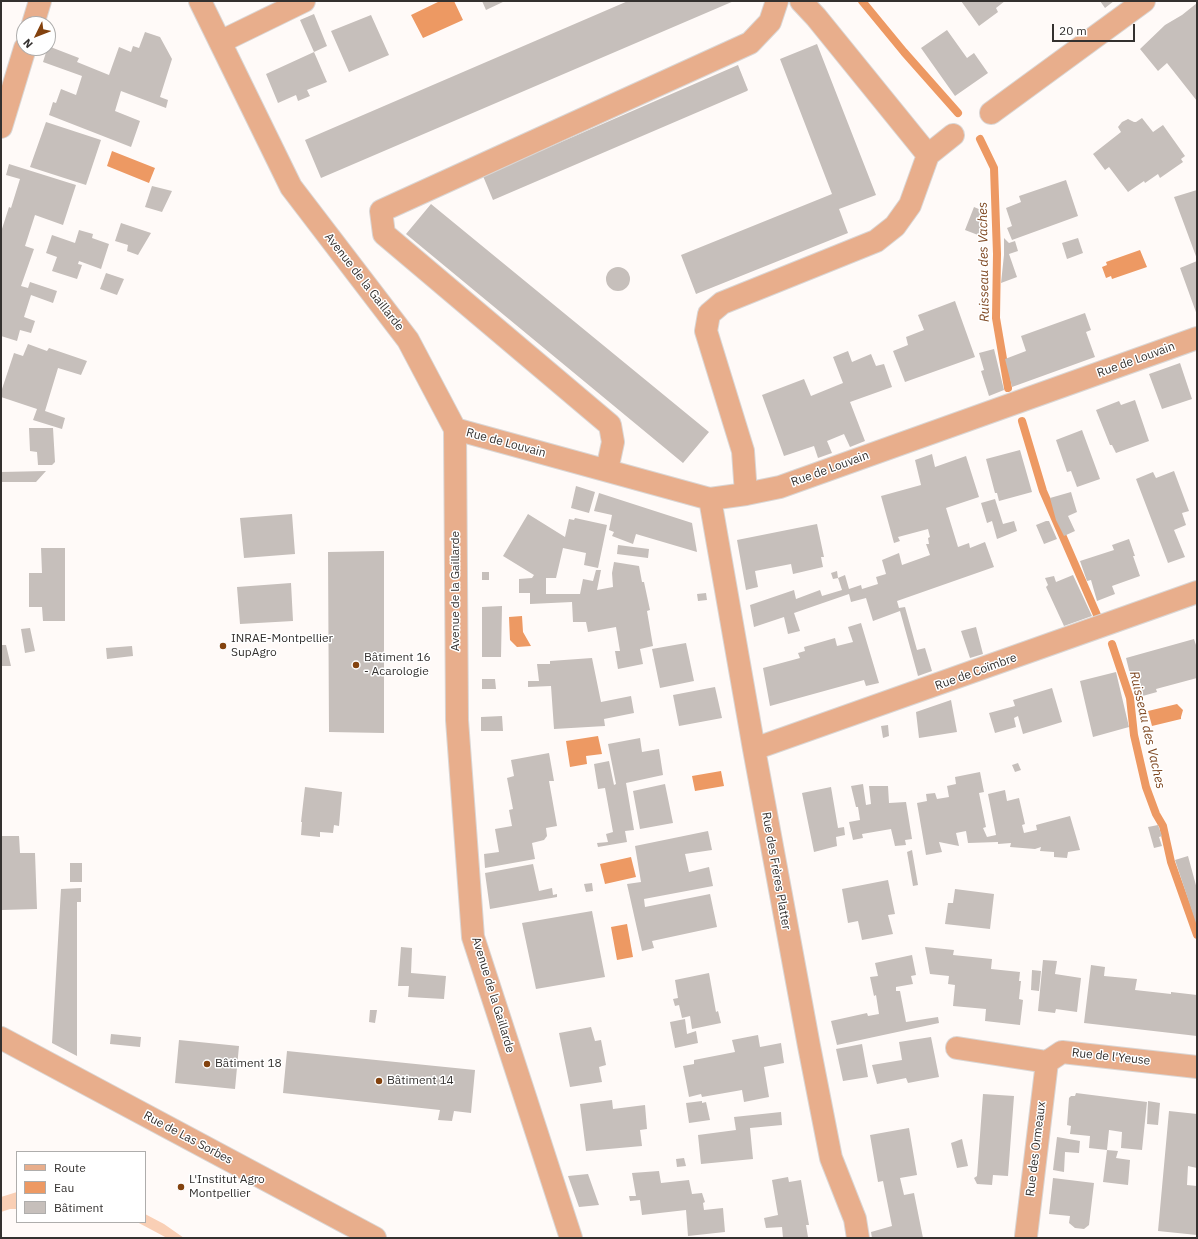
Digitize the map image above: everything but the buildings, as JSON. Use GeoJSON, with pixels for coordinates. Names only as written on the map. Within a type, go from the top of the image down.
{"type":"FeatureCollection","features":[{"type":"Feature","properties":{"kind":"street"},"geometry":{"type":"LineString","coordinates":[[35,16],[40,1]]}},
{"type":"Feature","properties":{"kind":"street","name":"Avenue de la Gaillarde"},"geometry":{"type":"LineString","coordinates":[[200,1],[291,187],[408,340],[455,429],[457,720],[473,938],[571,1238]]}},
{"type":"Feature","properties":{"kind":"street"},"geometry":{"type":"LineString","coordinates":[[220,42],[304,1]]}},
{"type":"Feature","properties":{"kind":"street"},"geometry":{"type":"LineString","coordinates":[[607,470],[613,442],[610,425],[384,234],[381,211],[750,43],[770,22],[777,1]]}},
{"type":"Feature","properties":{"kind":"street"},"geometry":{"type":"LineString","coordinates":[[801,1],[816,17],[928,155]]}},
{"type":"Feature","properties":{"kind":"street"},"geometry":{"type":"LineString","coordinates":[[991,113],[1144,1]]}},
{"type":"Feature","properties":{"kind":"street"},"geometry":{"type":"LineString","coordinates":[[1,127],[23,56]]}},
{"type":"Feature","properties":{"kind":"street"},"geometry":{"type":"LineString","coordinates":[[746,494],[743,451],[706,331],[709,314],[722,303],[876,241],[895,226],[910,205],[928,155],[953,134]]}},
{"type":"Feature","properties":{"kind":"street","name":"Rue de Louvain"},"geometry":{"type":"LineString","coordinates":[[455,429],[710,499],[780,487],[1197,338]]}},
{"type":"Feature","properties":{"kind":"street","name":"Rue des Frères Platter"},"geometry":{"type":"LineString","coordinates":[[710,499],[754,750],[831,1158],[855,1219],[858,1238]]}},
{"type":"Feature","properties":{"kind":"street","name":"Rue de Coïmbre"},"geometry":{"type":"LineString","coordinates":[[754,750],[1197,592]]}},
{"type":"Feature","properties":{"kind":"street","name":"Rue de Las Sorbes"},"geometry":{"type":"LineString","coordinates":[[1,1038],[375,1238]]}},
{"type":"Feature","properties":{"kind":"street"},"geometry":{"type":"LineString","coordinates":[[957,1048],[1047,1062]]}},
{"type":"Feature","properties":{"kind":"street","name":"Rue de l'Yeuse"},"geometry":{"type":"LineString","coordinates":[[1047,1062],[1062,1052],[1197,1067]]}},
{"type":"Feature","properties":{"kind":"street","name":"Rue des Ormeaux"},"geometry":{"type":"LineString","coordinates":[[1024,1237],[1047,1062]]}},
{"type":"Feature","properties":{"kind":"shaded area"},"geometry":{"type":"Polygon","coordinates":[[[16,1192],[16,1209],[1,1212],[1,1197],[16,1192]]]}},
{"type":"Feature","properties":{"kind":"shaded area"},"geometry":{"type":"Polygon","coordinates":[[[146,1215],[164,1224],[184,1238],[167,1238],[139,1223],[146,1223],[146,1215]]]}},
{"type":"Feature","properties":{"kind":"water"},"geometry":{"type":"Polygon","coordinates":[[[440,1],[454,1],[463,20],[423,38],[411,15],[440,1]]]}},
{"type":"Feature","properties":{"kind":"water"},"geometry":{"type":"Polygon","coordinates":[[[112,151],[155,168],[149,183],[107,166],[112,151]]]}},
{"type":"Feature","properties":{"kind":"water"},"geometry":{"type":"Polygon","coordinates":[[[1140,250],[1147,267],[1112,279],[1111,276],[1106,278],[1102,267],[1107,265],[1106,262],[1140,250]]]}},
{"type":"Feature","properties":{"kind":"water"},"geometry":{"type":"Polygon","coordinates":[[[522,616],[523,632],[531,646],[517,647],[510,640],[509,617],[522,616]]]}},
{"type":"Feature","properties":{"kind":"water"},"geometry":{"type":"Polygon","coordinates":[[[1177,704],[1183,710],[1181,719],[1152,726],[1148,711],[1177,704]]]}},
{"type":"Feature","properties":{"kind":"water"},"geometry":{"type":"Polygon","coordinates":[[[598,736],[602,754],[586,756],[587,764],[570,767],[566,741],[598,736]]]}},
{"type":"Feature","properties":{"kind":"water"},"geometry":{"type":"Polygon","coordinates":[[[721,771],[724,786],[695,791],[692,776],[721,771]]]}},
{"type":"Feature","properties":{"kind":"water"},"geometry":{"type":"Polygon","coordinates":[[[631,857],[636,877],[605,884],[600,864],[631,857]]]}},
{"type":"Feature","properties":{"kind":"water"},"geometry":{"type":"Polygon","coordinates":[[[627,924],[633,957],[617,960],[611,927],[627,924]]]}},
{"type":"Feature","properties":{"kind":"waterway","name":"Ruisseau des Vaches"},"geometry":{"type":"LineString","coordinates":[[862,1],[904,52],[958,113]]}},
{"type":"Feature","properties":{"kind":"waterway","name":"Ruisseau des Vaches"},"geometry":{"type":"LineString","coordinates":[[980,139],[994,168],[997,254],[996,318],[1008,388]]}},
{"type":"Feature","properties":{"kind":"waterway","name":"Ruisseau des Vaches"},"geometry":{"type":"LineString","coordinates":[[1022,421],[1043,491],[1097,615]]}},
{"type":"Feature","properties":{"kind":"waterway","name":"Ruisseau des Vaches"},"geometry":{"type":"LineString","coordinates":[[1112,644],[1130,698],[1134,735],[1146,787],[1156,814],[1163,826],[1171,862],[1197,935]]}},
{"type":"Feature","properties":{"kind":"place","name":"INRAE-Montpellier SupAgro"},"geometry":{"type":"Point","coordinates":[223,646]}},
{"type":"Feature","properties":{"kind":"place","name":"Bâtiment 16 - Acarologie"},"geometry":{"type":"Point","coordinates":[356,665]}},
{"type":"Feature","properties":{"kind":"place","name":"Bâtiment 18"},"geometry":{"type":"Point","coordinates":[207,1064]}},
{"type":"Feature","properties":{"kind":"place","name":"Bâtiment 14"},"geometry":{"type":"Point","coordinates":[379,1081]}},
{"type":"Feature","properties":{"kind":"place","name":"L'Institut Agro Montpellier"},"geometry":{"type":"Point","coordinates":[181,1187]}}]}
